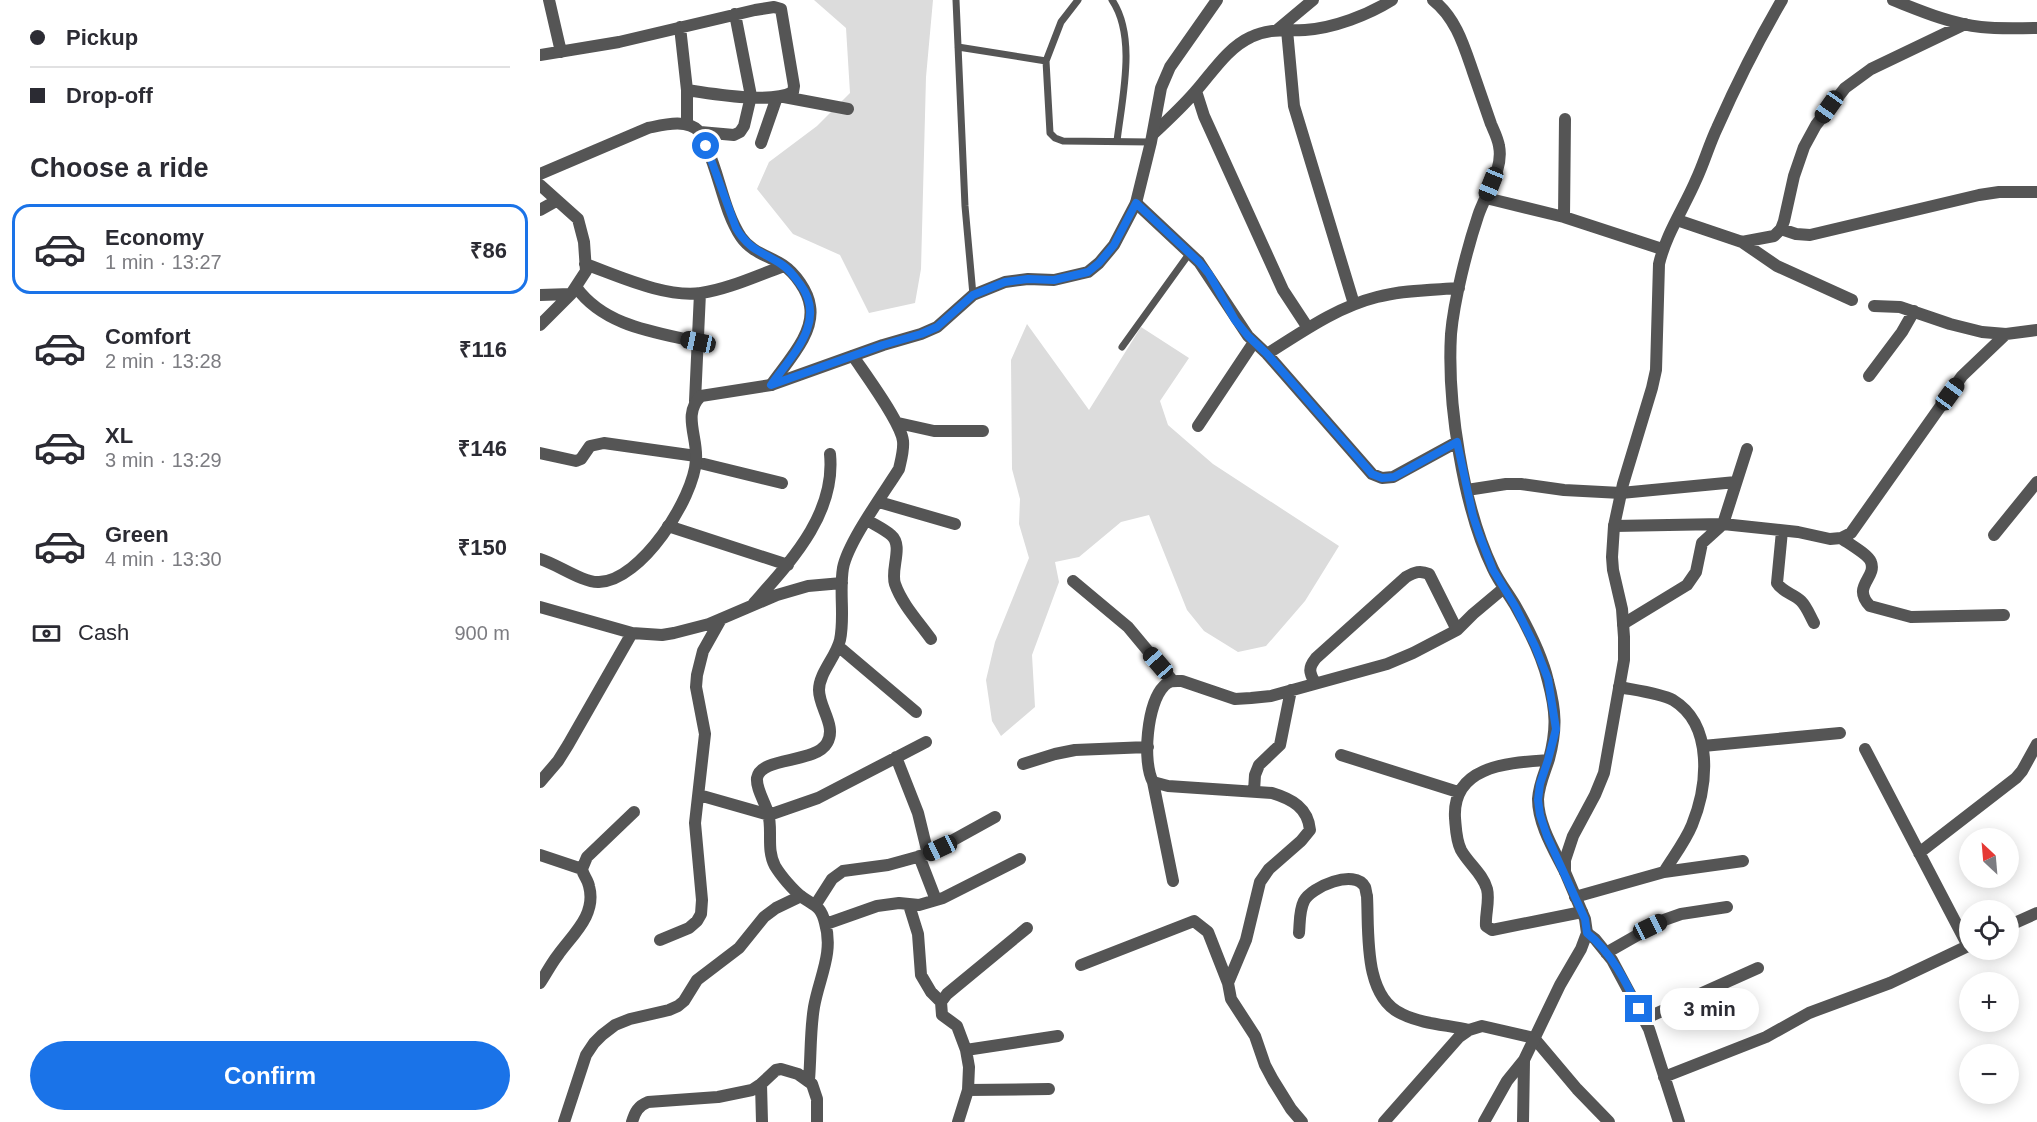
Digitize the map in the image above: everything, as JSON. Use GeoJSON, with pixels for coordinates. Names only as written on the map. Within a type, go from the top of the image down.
{"type":"FeatureCollection","features":[{"type":"Feature","properties":{"kind":"street"},"geometry":{"type":"LineString","coordinates":[[549,0],[561,52]]}},
{"type":"Feature","properties":{"kind":"street"},"geometry":{"type":"LineString","coordinates":[[695,401],[711,393],[771,385],[865,351],[921,334],[937,327],[973,295],[1005,282],[1028,279],[1054,280],[1088,272],[1114,245],[1136,203],[1152,138],[1161,88],[1170,67],[1217,0]]}},
{"type":"Feature","properties":{"kind":"street"},"geometry":{"type":"LineString","coordinates":[[1282,30],[1313,0]]}},
{"type":"Feature","properties":{"kind":"street"},"geometry":{"type":"LineString","coordinates":[[1152,138],[1236,45],[1259,34],[1324,27],[1364,14],[1392,0]]}},
{"type":"Feature","properties":{"kind":"street"},"geometry":{"type":"LineString","coordinates":[[1433,0],[1441,6],[1454,24],[1464,44],[1499,146],[1497,171],[1474,229],[1451,332],[1450,362],[1457,442],[1479,534],[1493,570],[1535,646],[1548,679],[1556,729],[1540,784],[1538,800],[1540,815],[1547,836],[1582,912],[1587,933],[1524,1060],[1507,1081],[1484,1122]]}},
{"type":"Feature","properties":{"kind":"street"},"geometry":{"type":"LineString","coordinates":[[1565,872],[1565,860],[1573,836],[1604,773],[1624,660],[1623,624],[1612,557],[1614,526],[1621,493],[1656,370],[1659,264],[1662,249],[1698,177],[1716,129],[1782,0]]}},
{"type":"Feature","properties":{"kind":"street"},"geometry":{"type":"LineString","coordinates":[[1893,0],[1927,13],[1980,27],[2037,27]]}},
{"type":"Feature","properties":{"kind":"street"},"geometry":{"type":"LineString","coordinates":[[540,56],[619,42],[735,14],[754,5],[781,9],[794,86],[793,92],[781,97],[761,143]]}},
{"type":"Feature","properties":{"kind":"street"},"geometry":{"type":"LineString","coordinates":[[540,174],[648,128],[687,124],[700,132],[728,135],[740,132],[744,126],[751,96],[735,14]]}},
{"type":"Feature","properties":{"kind":"street"},"geometry":{"type":"LineString","coordinates":[[2017,28],[2037,18]]}},
{"type":"Feature","properties":{"kind":"street"},"geometry":{"type":"LineString","coordinates":[[1742,242],[1767,239],[1781,229],[1804,147],[1816,125],[1845,88],[1870,69],[1965,24]]}},
{"type":"Feature","properties":{"kind":"street"},"geometry":{"type":"LineString","coordinates":[[680,27],[687,90],[687,124]]}},
{"type":"Feature","properties":{"kind":"street"},"geometry":{"type":"LineString","coordinates":[[1282,30],[1294,106],[1354,304]]}},
{"type":"Feature","properties":{"kind":"street"},"geometry":{"type":"LineString","coordinates":[[687,90],[731,96],[781,97],[849,109]]}},
{"type":"Feature","properties":{"kind":"street"},"geometry":{"type":"LineString","coordinates":[[1196,91],[1203,116],[1283,290],[1308,328]]}},
{"type":"Feature","properties":{"kind":"street"},"geometry":{"type":"LineString","coordinates":[[1564,216],[1565,119]]}},
{"type":"Feature","properties":{"kind":"street"},"geometry":{"type":"LineString","coordinates":[[700,132],[714,163],[736,228],[743,240],[751,248],[784,266],[805,290],[810,305],[811,320],[806,335],[771,385]]}},
{"type":"Feature","properties":{"kind":"street"},"geometry":{"type":"LineString","coordinates":[[540,185],[578,219],[584,242],[586,271],[573,291],[540,325]]}},
{"type":"Feature","properties":{"kind":"street"},"geometry":{"type":"LineString","coordinates":[[1781,229],[1796,234],[1810,235],[1979,195],[1999,192],[2037,192]]}},
{"type":"Feature","properties":{"kind":"street"},"geometry":{"type":"LineString","coordinates":[[1486,198],[1564,216],[1662,249]]}},
{"type":"Feature","properties":{"kind":"street"},"geometry":{"type":"LineString","coordinates":[[540,210],[556,201]]}},
{"type":"Feature","properties":{"kind":"street"},"geometry":{"type":"LineString","coordinates":[[1136,203],[1209,274],[1235,320],[1372,474],[1382,478],[1394,477],[1457,442]]}},
{"type":"Feature","properties":{"kind":"street"},"geometry":{"type":"LineString","coordinates":[[1677,220],[1742,242],[1777,266],[1852,300]]}},
{"type":"Feature","properties":{"kind":"street"},"geometry":{"type":"LineString","coordinates":[[585,264],[670,291],[700,293],[784,266]]}},
{"type":"Feature","properties":{"kind":"street"},"geometry":{"type":"LineString","coordinates":[[1267,354],[1308,328],[1354,304],[1406,292],[1459,288]]}},
{"type":"Feature","properties":{"kind":"street"},"geometry":{"type":"LineString","coordinates":[[540,295],[573,291],[598,310],[628,325],[698,342]]}},
{"type":"Feature","properties":{"kind":"street"},"geometry":{"type":"LineString","coordinates":[[540,559],[586,580],[599,582],[614,579],[630,570],[646,557],[659,541],[682,501],[693,476],[696,459],[691,410],[695,401],[700,293]]}},
{"type":"Feature","properties":{"kind":"street"},"geometry":{"type":"LineString","coordinates":[[1874,306],[1900,307],[1966,329],[2006,334],[2037,330]]}},
{"type":"Feature","properties":{"kind":"street"},"geometry":{"type":"LineString","coordinates":[[1869,376],[1902,332],[1914,311]]}},
{"type":"Feature","properties":{"kind":"street"},"geometry":{"type":"LineString","coordinates":[[1614,526],[1723,524],[1830,539],[1841,538],[1851,533],[1962,376],[2006,334]]}},
{"type":"Feature","properties":{"kind":"street"},"geometry":{"type":"LineString","coordinates":[[1198,426],[1254,342]]}},
{"type":"Feature","properties":{"kind":"street"},"geometry":{"type":"LineString","coordinates":[[809,1080],[814,1006],[828,952],[826,924],[816,904],[801,896],[777,869],[771,858],[769,815],[758,786],[757,776],[763,768],[812,754],[828,742],[829,724],[819,690],[820,682],[838,646],[841,633],[843,567],[849,551],[899,469],[902,456],[902,424],[853,356]]}},
{"type":"Feature","properties":{"kind":"street"},"geometry":{"type":"LineString","coordinates":[[902,424],[948,432],[983,431]]}},
{"type":"Feature","properties":{"kind":"street"},"geometry":{"type":"LineString","coordinates":[[540,453],[576,461],[581,459],[590,446],[604,443],[696,459],[782,483]]}},
{"type":"Feature","properties":{"kind":"street"},"geometry":{"type":"LineString","coordinates":[[1623,624],[1687,585],[1696,572],[1698,552],[1702,543],[1723,524],[1747,449]]}},
{"type":"Feature","properties":{"kind":"street"},"geometry":{"type":"LineString","coordinates":[[751,607],[801,547],[824,504],[830,485],[832,467],[830,454]]}},
{"type":"Feature","properties":{"kind":"street"},"geometry":{"type":"LineString","coordinates":[[1467,490],[1514,484],[1621,493],[1737,482]]}},
{"type":"Feature","properties":{"kind":"street"},"geometry":{"type":"LineString","coordinates":[[1994,535],[2035,490]]}},
{"type":"Feature","properties":{"kind":"street"},"geometry":{"type":"LineString","coordinates":[[879,502],[955,524]]}},
{"type":"Feature","properties":{"kind":"street"},"geometry":{"type":"LineString","coordinates":[[867,520],[893,536],[897,543],[894,581],[905,604],[931,639]]}},
{"type":"Feature","properties":{"kind":"street"},"geometry":{"type":"LineString","coordinates":[[668,526],[788,565]]}},
{"type":"Feature","properties":{"kind":"street"},"geometry":{"type":"LineString","coordinates":[[1782,531],[1777,583],[1779,588],[1799,599],[1814,623]]}},
{"type":"Feature","properties":{"kind":"street"},"geometry":{"type":"LineString","coordinates":[[1841,538],[1872,562],[1872,568],[1863,587],[1863,594],[1870,606],[1911,617],[2004,615]]}},
{"type":"Feature","properties":{"kind":"street"},"geometry":{"type":"LineString","coordinates":[[1315,683],[1309,673],[1316,657],[1406,577],[1414,573],[1422,571],[1429,574],[1457,630]]}},
{"type":"Feature","properties":{"kind":"street"},"geometry":{"type":"LineString","coordinates":[[1073,581],[1128,627],[1173,681]]}},
{"type":"Feature","properties":{"kind":"street"},"geometry":{"type":"LineString","coordinates":[[540,607],[632,633],[662,635],[721,619],[808,585],[842,583]]}},
{"type":"Feature","properties":{"kind":"street"},"geometry":{"type":"LineString","coordinates":[[1173,880],[1148,767],[1153,708],[1165,685],[1173,681],[1189,683],[1235,699],[1271,696],[1388,664],[1457,630],[1504,588]]}},
{"type":"Feature","properties":{"kind":"street"},"geometry":{"type":"LineString","coordinates":[[660,940],[689,928],[701,914],[702,900],[695,823],[705,734],[696,687],[703,651],[721,619]]}},
{"type":"Feature","properties":{"kind":"street"},"geometry":{"type":"LineString","coordinates":[[540,782],[568,745],[632,633]]}},
{"type":"Feature","properties":{"kind":"street"},"geometry":{"type":"LineString","coordinates":[[838,646],[916,712]]}},
{"type":"Feature","properties":{"kind":"street"},"geometry":{"type":"LineString","coordinates":[[1619,687],[1670,698],[1685,708],[1696,723],[1703,746],[1703,774],[1692,827],[1664,872]]}},
{"type":"Feature","properties":{"kind":"street"},"geometry":{"type":"LineString","coordinates":[[1254,791],[1255,775],[1259,765],[1280,745],[1291,690]]}},
{"type":"Feature","properties":{"kind":"street"},"geometry":{"type":"LineString","coordinates":[[1703,746],[1840,733]]}},
{"type":"Feature","properties":{"kind":"street"},"geometry":{"type":"LineString","coordinates":[[699,795],[769,815],[818,798],[926,742]]}},
{"type":"Feature","properties":{"kind":"street"},"geometry":{"type":"LineString","coordinates":[[1919,853],[2016,778],[2037,744]]}},
{"type":"Feature","properties":{"kind":"street"},"geometry":{"type":"LineString","coordinates":[[1023,764],[1075,750],[1148,747]]}},
{"type":"Feature","properties":{"kind":"street"},"geometry":{"type":"LineString","coordinates":[[1864,749],[1959,927]]}},
{"type":"Feature","properties":{"kind":"street"},"geometry":{"type":"LineString","coordinates":[[1341,755],[1458,792]]}},
{"type":"Feature","properties":{"kind":"street"},"geometry":{"type":"LineString","coordinates":[[896,757],[918,813],[924,855],[936,900]]}},
{"type":"Feature","properties":{"kind":"street"},"geometry":{"type":"LineString","coordinates":[[1548,760],[1498,766],[1478,774],[1458,792],[1455,807],[1457,840],[1461,851],[1487,888],[1486,926],[1492,930],[1582,912]]}},
{"type":"Feature","properties":{"kind":"street"},"geometry":{"type":"LineString","coordinates":[[1153,782],[1168,786],[1254,791],[1287,797],[1300,806],[1309,820],[1310,830],[1269,869],[1260,882],[1246,940],[1228,983]]}},
{"type":"Feature","properties":{"kind":"street"},"geometry":{"type":"LineString","coordinates":[[540,983],[585,919],[590,902],[589,885],[582,869],[587,857],[634,812]]}},
{"type":"Feature","properties":{"kind":"street"},"geometry":{"type":"LineString","coordinates":[[816,904],[832,879],[843,871],[888,866],[924,855],[995,817]]}},
{"type":"Feature","properties":{"kind":"street"},"geometry":{"type":"LineString","coordinates":[[540,855],[582,869]]}},
{"type":"Feature","properties":{"kind":"street"},"geometry":{"type":"LineString","coordinates":[[826,924],[888,903],[919,905],[936,900],[1020,859]]}},
{"type":"Feature","properties":{"kind":"street"},"geometry":{"type":"LineString","coordinates":[[1575,897],[1664,872],[1743,861]]}},
{"type":"Feature","properties":{"kind":"street"},"geometry":{"type":"LineString","coordinates":[[1299,933],[1300,913],[1304,900],[1311,892],[1334,881],[1360,882],[1365,886],[1367,896],[1371,967],[1381,996],[1390,1008],[1411,1018],[1469,1030]]}},
{"type":"Feature","properties":{"kind":"street"},"geometry":{"type":"LineString","coordinates":[[564,1122],[586,1055],[602,1035],[615,1025],[630,1019],[678,1006],[684,1001],[697,980],[739,948],[764,917],[776,908],[801,896]]}},
{"type":"Feature","properties":{"kind":"street"},"geometry":{"type":"LineString","coordinates":[[909,904],[918,934],[921,975],[931,992],[941,1002],[942,1015],[957,1026],[966,1050],[969,1066],[968,1090],[958,1122]]}},
{"type":"Feature","properties":{"kind":"street"},"geometry":{"type":"LineString","coordinates":[[1606,953],[1665,920],[1681,914],[1727,907]]}},
{"type":"Feature","properties":{"kind":"street"},"geometry":{"type":"LineString","coordinates":[[2019,921],[2037,913]]}},
{"type":"Feature","properties":{"kind":"street"},"geometry":{"type":"LineString","coordinates":[[1081,965],[1194,921],[1208,932],[1228,983],[1231,999],[1255,1036],[1273,1080],[1302,1122]]}},
{"type":"Feature","properties":{"kind":"street"},"geometry":{"type":"LineString","coordinates":[[941,1002],[947,994],[1027,928]]}},
{"type":"Feature","properties":{"kind":"street"},"geometry":{"type":"LineString","coordinates":[[1587,933],[1595,939],[1624,980],[1644,1019],[1679,1122]]}},
{"type":"Feature","properties":{"kind":"street"},"geometry":{"type":"LineString","coordinates":[[1664,1077],[1766,1037],[1809,1013],[1890,983],[1959,950]]}},
{"type":"Feature","properties":{"kind":"street"},"geometry":{"type":"LineString","coordinates":[[1644,1019],[1758,968]]}},
{"type":"Feature","properties":{"kind":"street"},"geometry":{"type":"LineString","coordinates":[[1384,1122],[1459,1037],[1469,1030],[1482,1026],[1534,1038],[1577,1089],[1609,1122]]}},
{"type":"Feature","properties":{"kind":"street"},"geometry":{"type":"LineString","coordinates":[[966,1050],[1058,1036]]}},
{"type":"Feature","properties":{"kind":"street"},"geometry":{"type":"LineString","coordinates":[[1524,1060],[1524,1122]]}},
{"type":"Feature","properties":{"kind":"street"},"geometry":{"type":"LineString","coordinates":[[632,1122],[640,1106],[648,1102],[718,1097],[752,1090],[776,1070],[781,1069],[798,1074],[812,1084],[817,1099],[817,1122]]}},
{"type":"Feature","properties":{"kind":"street"},"geometry":{"type":"LineString","coordinates":[[761,1084],[762,1122]]}},
{"type":"Feature","properties":{"kind":"street"},"geometry":{"type":"LineString","coordinates":[[968,1090],[1049,1089]]}},
{"type":"Feature","properties":{"kind":"lane"},"geometry":{"type":"LineString","coordinates":[[956,0],[965,206],[973,295]]}},
{"type":"Feature","properties":{"kind":"lane"},"geometry":{"type":"LineString","coordinates":[[1078,0],[1061,22],[1046,61],[1050,133],[1062,141],[1118,141],[1152,138]]}},
{"type":"Feature","properties":{"kind":"lane"},"geometry":{"type":"LineString","coordinates":[[1112,0],[1123,21],[1127,51],[1118,141]]}},
{"type":"Feature","properties":{"kind":"lane"},"geometry":{"type":"LineString","coordinates":[[958,47],[1046,61]]}},
{"type":"Feature","properties":{"kind":"lane"},"geometry":{"type":"LineString","coordinates":[[1122,347],[1189,254]]}},
{"type":"Feature","properties":{"kind":"shaded area"},"geometry":{"type":"Polygon","coordinates":[[[814,0],[933,0],[926,77],[921,269],[915,303],[869,313],[840,255],[793,234],[757,189],[769,162],[817,126],[850,93],[846,28],[814,0]]]}},
{"type":"Feature","properties":{"kind":"shaded area"},"geometry":{"type":"Polygon","coordinates":[[[1027,324],[1089,410],[1141,327],[1189,358],[1160,401],[1168,425],[1213,464],[1339,546],[1305,601],[1266,646],[1238,652],[1204,631],[1187,610],[1149,515],[1121,522],[1079,557],[1055,562],[1059,582],[1032,655],[1035,707],[1001,736],[992,721],[986,680],[995,642],[1029,558],[1019,524],[1020,499],[1012,469],[1011,360],[1027,324]]]}},
{"type":"Feature","properties":{"kind":"route"},"geometry":{"type":"LineString","coordinates":[[706,146],[736,228],[743,240],[751,248],[784,266],[805,290],[810,305],[811,320],[806,335],[771,385],[937,327],[973,295],[1005,282],[1028,279],[1054,280],[1088,272],[1114,245],[1136,203],[1199,262],[1209,274],[1235,320],[1248,336],[1267,354],[1372,474],[1382,478],[1394,477],[1457,442],[1479,534],[1493,570],[1515,606],[1548,679],[1556,729],[1540,784],[1538,800],[1540,815],[1547,836],[1585,919],[1587,933],[1612,960],[1639,1009]]}}]}
